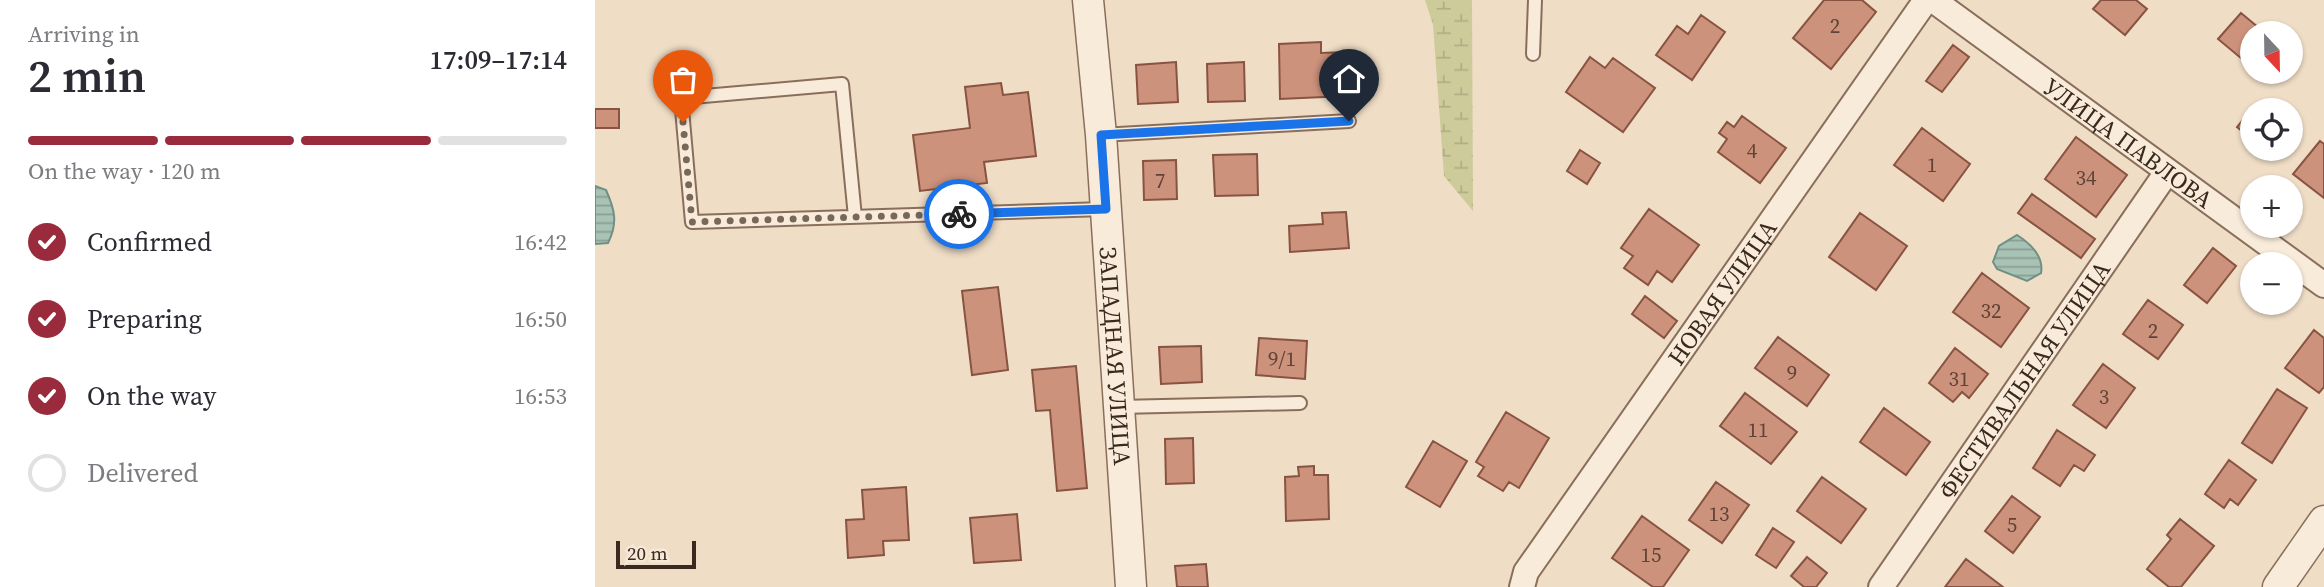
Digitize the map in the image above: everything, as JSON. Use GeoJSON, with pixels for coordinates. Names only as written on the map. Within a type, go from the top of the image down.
{"type":"FeatureCollection","features":[{"type":"Feature","properties":{"kind":"street","name":"ЗАПАДНАЯ УЛИЦА"},"geometry":{"type":"LineString","coordinates":[[1088,0],[1101,135],[1131,587]]}},
{"type":"Feature","properties":{"kind":"street","name":"НОВАЯ УЛИЦА"},"geometry":{"type":"LineString","coordinates":[[1522,587],[1526,572],[1926,0]]}},
{"type":"Feature","properties":{"kind":"street","name":"УЛИЦА ПАВЛОВА"},"geometry":{"type":"LineString","coordinates":[[1933,0],[2324,285]]}},
{"type":"Feature","properties":{"kind":"street","name":"ФЕСТИВАЛЬНАЯ УЛИЦА"},"geometry":{"type":"LineString","coordinates":[[1881,587],[2167,172]]}},
{"type":"Feature","properties":{"kind":"street"},"geometry":{"type":"LineString","coordinates":[[2278,587],[2324,521]]}},
{"type":"Feature","properties":{"kind":"lane"},"geometry":{"type":"LineString","coordinates":[[1533,54],[1535,0]]}},
{"type":"Feature","properties":{"kind":"lane"},"geometry":{"type":"LineString","coordinates":[[855,217],[842,84],[681,98],[692,222],[855,217],[1106,209]]}},
{"type":"Feature","properties":{"kind":"lane"},"geometry":{"type":"LineString","coordinates":[[1101,135],[1349,121]]}},
{"type":"Feature","properties":{"kind":"lane"},"geometry":{"type":"LineString","coordinates":[[1119,407],[1300,403]]}},
{"type":"Feature","properties":{"kind":"green space"},"geometry":{"type":"Polygon","coordinates":[[[1425,0],[1472,0],[1473,211],[1444,176],[1433,25],[1425,0]]]}},
{"type":"Feature","properties":{"kind":"shaded area"},"geometry":{"type":"Polygon","coordinates":[[[595,186],[606,190],[612,204],[614,223],[608,243],[595,244],[595,186]]]}},
{"type":"Feature","properties":{"kind":"shaded area"},"geometry":{"type":"Polygon","coordinates":[[[2017,235],[2032,246],[2040,261],[2041,273],[2027,281],[1997,269],[1993,262],[1999,246],[2017,235]]]}},
{"type":"Feature","properties":{"kind":"building"},"geometry":{"type":"Polygon","coordinates":[[[1824,0],[1862,0],[1876,12],[1831,69],[1793,38],[1824,0]]]}},
{"type":"Feature","properties":{"kind":"building"},"geometry":{"type":"Polygon","coordinates":[[[2101,0],[2136,0],[2147,9],[2125,35],[2093,9],[2101,0]]]}},
{"type":"Feature","properties":{"kind":"building"},"geometry":{"type":"Polygon","coordinates":[[[2241,13],[2251,21],[2240,21],[2240,57],[2218,39],[2241,13]]]}},
{"type":"Feature","properties":{"kind":"building"},"geometry":{"type":"Polygon","coordinates":[[[1701,15],[1725,32],[1692,80],[1656,55],[1677,26],[1688,34],[1701,15]]]}},
{"type":"Feature","properties":{"kind":"building"},"geometry":{"type":"Polygon","coordinates":[[[1321,42],[1321,53],[1345,52],[1346,96],[1280,99],[1279,44],[1321,42]]]}},
{"type":"Feature","properties":{"kind":"building"},"geometry":{"type":"Polygon","coordinates":[[[1953,45],[1969,57],[1942,92],[1926,81],[1953,45]]]}},
{"type":"Feature","properties":{"kind":"building"},"geometry":{"type":"Polygon","coordinates":[[[1590,57],[1605,68],[1613,58],[1655,88],[1623,132],[1566,92],[1590,57]]]}},
{"type":"Feature","properties":{"kind":"building"},"geometry":{"type":"Polygon","coordinates":[[[1176,62],[1178,102],[1138,104],[1136,65],[1176,62]]]}},
{"type":"Feature","properties":{"kind":"building"},"geometry":{"type":"Polygon","coordinates":[[[1244,62],[1245,101],[1208,102],[1207,64],[1244,62]]]}},
{"type":"Feature","properties":{"kind":"building"},"geometry":{"type":"Polygon","coordinates":[[[1001,83],[1003,95],[1028,92],[1036,156],[984,162],[987,183],[920,191],[913,135],[970,128],[965,87],[1001,83]]]}},
{"type":"Feature","properties":{"kind":"building"},"geometry":{"type":"Polygon","coordinates":[[[595,109],[619,109],[619,128],[595,128],[595,109]]]}},
{"type":"Feature","properties":{"kind":"building"},"geometry":{"type":"Polygon","coordinates":[[[1742,116],[1786,148],[1760,183],[1718,152],[1727,139],[1719,133],[1727,122],[1734,127],[1742,116]]]}},
{"type":"Feature","properties":{"kind":"building"},"geometry":{"type":"Polygon","coordinates":[[[1922,128],[1970,164],[1943,201],[1894,165],[1922,128]]]}},
{"type":"Feature","properties":{"kind":"building"},"geometry":{"type":"Polygon","coordinates":[[[2076,137],[2127,175],[2096,217],[2045,179],[2076,137]]]}},
{"type":"Feature","properties":{"kind":"building"},"geometry":{"type":"Polygon","coordinates":[[[2320,141],[2324,144],[2324,198],[2303,182],[2303,175],[2293,174],[2320,141]]]}},
{"type":"Feature","properties":{"kind":"building"},"geometry":{"type":"Polygon","coordinates":[[[1580,150],[1600,163],[1587,184],[1567,171],[1580,150]]]}},
{"type":"Feature","properties":{"kind":"building"},"geometry":{"type":"Polygon","coordinates":[[[1257,154],[1258,195],[1215,196],[1213,155],[1257,154]]]}},
{"type":"Feature","properties":{"kind":"building"},"geometry":{"type":"Polygon","coordinates":[[[1176,160],[1177,199],[1144,200],[1143,161],[1176,160]]]}},
{"type":"Feature","properties":{"kind":"building"},"geometry":{"type":"Polygon","coordinates":[[[2032,194],[2095,239],[2081,258],[2018,213],[2032,194]]]}},
{"type":"Feature","properties":{"kind":"building"},"geometry":{"type":"Polygon","coordinates":[[[1649,209],[1699,245],[1672,282],[1657,271],[1648,285],[1624,268],[1633,256],[1621,248],[1649,209]]]}},
{"type":"Feature","properties":{"kind":"building"},"geometry":{"type":"Polygon","coordinates":[[[1346,212],[1349,248],[1290,252],[1289,226],[1323,224],[1322,213],[1346,212]]]}},
{"type":"Feature","properties":{"kind":"building"},"geometry":{"type":"Polygon","coordinates":[[[1860,213],[1907,246],[1876,290],[1829,257],[1860,213]]]}},
{"type":"Feature","properties":{"kind":"building"},"geometry":{"type":"Polygon","coordinates":[[[2213,248],[2236,266],[2207,303],[2184,285],[2213,248]]]}},
{"type":"Feature","properties":{"kind":"building"},"geometry":{"type":"Polygon","coordinates":[[[1982,273],[2029,308],[2001,347],[1953,312],[1982,273]]]}},
{"type":"Feature","properties":{"kind":"building"},"geometry":{"type":"Polygon","coordinates":[[[998,287],[1008,370],[972,375],[962,291],[998,287]]]}},
{"type":"Feature","properties":{"kind":"building"},"geometry":{"type":"Polygon","coordinates":[[[1645,296],[1677,321],[1664,338],[1632,314],[1645,296]]]}},
{"type":"Feature","properties":{"kind":"building"},"geometry":{"type":"Polygon","coordinates":[[[2148,300],[2183,325],[2158,359],[2123,334],[2148,300]]]}},
{"type":"Feature","properties":{"kind":"building"},"geometry":{"type":"Polygon","coordinates":[[[2314,330],[2324,338],[2324,387],[2319,393],[2285,368],[2314,330]]]}},
{"type":"Feature","properties":{"kind":"building"},"geometry":{"type":"Polygon","coordinates":[[[1778,337],[1829,375],[1807,406],[1755,368],[1778,337]]]}},
{"type":"Feature","properties":{"kind":"building"},"geometry":{"type":"Polygon","coordinates":[[[1259,338],[1307,341],[1305,379],[1256,375],[1259,338]]]}},
{"type":"Feature","properties":{"kind":"building"},"geometry":{"type":"Polygon","coordinates":[[[1201,346],[1202,382],[1161,384],[1159,347],[1201,346]]]}},
{"type":"Feature","properties":{"kind":"building"},"geometry":{"type":"Polygon","coordinates":[[[1955,348],[1988,374],[1969,398],[1962,392],[1953,402],[1929,383],[1955,348]]]}},
{"type":"Feature","properties":{"kind":"building"},"geometry":{"type":"Polygon","coordinates":[[[2103,364],[2135,388],[2106,428],[2073,405],[2103,364]]]}},
{"type":"Feature","properties":{"kind":"building"},"geometry":{"type":"Polygon","coordinates":[[[1076,366],[1087,488],[1057,491],[1050,410],[1036,411],[1032,370],[1076,366]]]}},
{"type":"Feature","properties":{"kind":"building"},"geometry":{"type":"Polygon","coordinates":[[[2277,389],[2307,408],[2272,463],[2242,443],[2277,389]]]}},
{"type":"Feature","properties":{"kind":"building"},"geometry":{"type":"Polygon","coordinates":[[[1745,393],[1797,432],[1771,464],[1720,426],[1745,393]]]}},
{"type":"Feature","properties":{"kind":"building"},"geometry":{"type":"Polygon","coordinates":[[[1884,408],[1930,442],[1906,475],[1860,442],[1884,408]]]}},
{"type":"Feature","properties":{"kind":"building"},"geometry":{"type":"Polygon","coordinates":[[[1506,412],[1549,438],[1519,488],[1509,482],[1503,491],[1478,476],[1484,467],[1476,462],[1506,412]]]}},
{"type":"Feature","properties":{"kind":"building"},"geometry":{"type":"Polygon","coordinates":[[[2057,430],[2095,455],[2084,471],[2074,465],[2060,486],[2033,468],[2057,430]]]}},
{"type":"Feature","properties":{"kind":"building"},"geometry":{"type":"Polygon","coordinates":[[[1193,438],[1194,483],[1166,484],[1165,439],[1193,438]]]}},
{"type":"Feature","properties":{"kind":"building"},"geometry":{"type":"Polygon","coordinates":[[[1433,441],[1467,461],[1440,507],[1406,487],[1433,441]]]}},
{"type":"Feature","properties":{"kind":"building"},"geometry":{"type":"Polygon","coordinates":[[[2229,460],[2256,480],[2238,505],[2230,499],[2224,508],[2205,494],[2229,460]]]}},
{"type":"Feature","properties":{"kind":"building"},"geometry":{"type":"Polygon","coordinates":[[[1314,466],[1314,475],[1328,475],[1329,519],[1286,521],[1285,477],[1299,476],[1298,467],[1314,466]]]}},
{"type":"Feature","properties":{"kind":"building"},"geometry":{"type":"Polygon","coordinates":[[[1822,477],[1866,509],[1841,543],[1797,511],[1822,477]]]}},
{"type":"Feature","properties":{"kind":"building"},"geometry":{"type":"Polygon","coordinates":[[[1716,482],[1749,505],[1722,543],[1689,520],[1716,482]]]}},
{"type":"Feature","properties":{"kind":"building"},"geometry":{"type":"Polygon","coordinates":[[[906,487],[909,540],[883,541],[884,555],[848,558],[846,520],[864,519],[862,490],[906,487]]]}},
{"type":"Feature","properties":{"kind":"building"},"geometry":{"type":"Polygon","coordinates":[[[2012,496],[2040,517],[2013,553],[1985,531],[2012,496]]]}},
{"type":"Feature","properties":{"kind":"building"},"geometry":{"type":"Polygon","coordinates":[[[1017,514],[1021,560],[974,563],[970,518],[1017,514]]]}},
{"type":"Feature","properties":{"kind":"building"},"geometry":{"type":"Polygon","coordinates":[[[1642,516],[1689,550],[1663,587],[1653,587],[1612,558],[1642,516]]]}},
{"type":"Feature","properties":{"kind":"building"},"geometry":{"type":"Polygon","coordinates":[[[2180,519],[2214,546],[2181,587],[2169,587],[2147,569],[2171,539],[2167,535],[2180,519]]]}},
{"type":"Feature","properties":{"kind":"building"},"geometry":{"type":"Polygon","coordinates":[[[1773,528],[1794,542],[1776,568],[1756,555],[1773,528]]]}},
{"type":"Feature","properties":{"kind":"building"},"geometry":{"type":"Polygon","coordinates":[[[1807,557],[1827,573],[1816,587],[1804,587],[1791,576],[1807,557]]]}},
{"type":"Feature","properties":{"kind":"building"},"geometry":{"type":"Polygon","coordinates":[[[1966,559],[2003,587],[1945,587],[1966,559]]]}},
{"type":"Feature","properties":{"kind":"building"},"geometry":{"type":"Polygon","coordinates":[[[1206,564],[1208,587],[1177,587],[1175,566],[1206,564]]]}},
{"type":"Feature","properties":{"kind":"way so far"},"geometry":{"type":"LineString","coordinates":[[683,122],[692,222],[959,214]]}},
{"type":"Feature","properties":{"kind":"route"},"geometry":{"type":"LineString","coordinates":[[959,214],[1106,209],[1101,135],[1349,121]]}}]}
